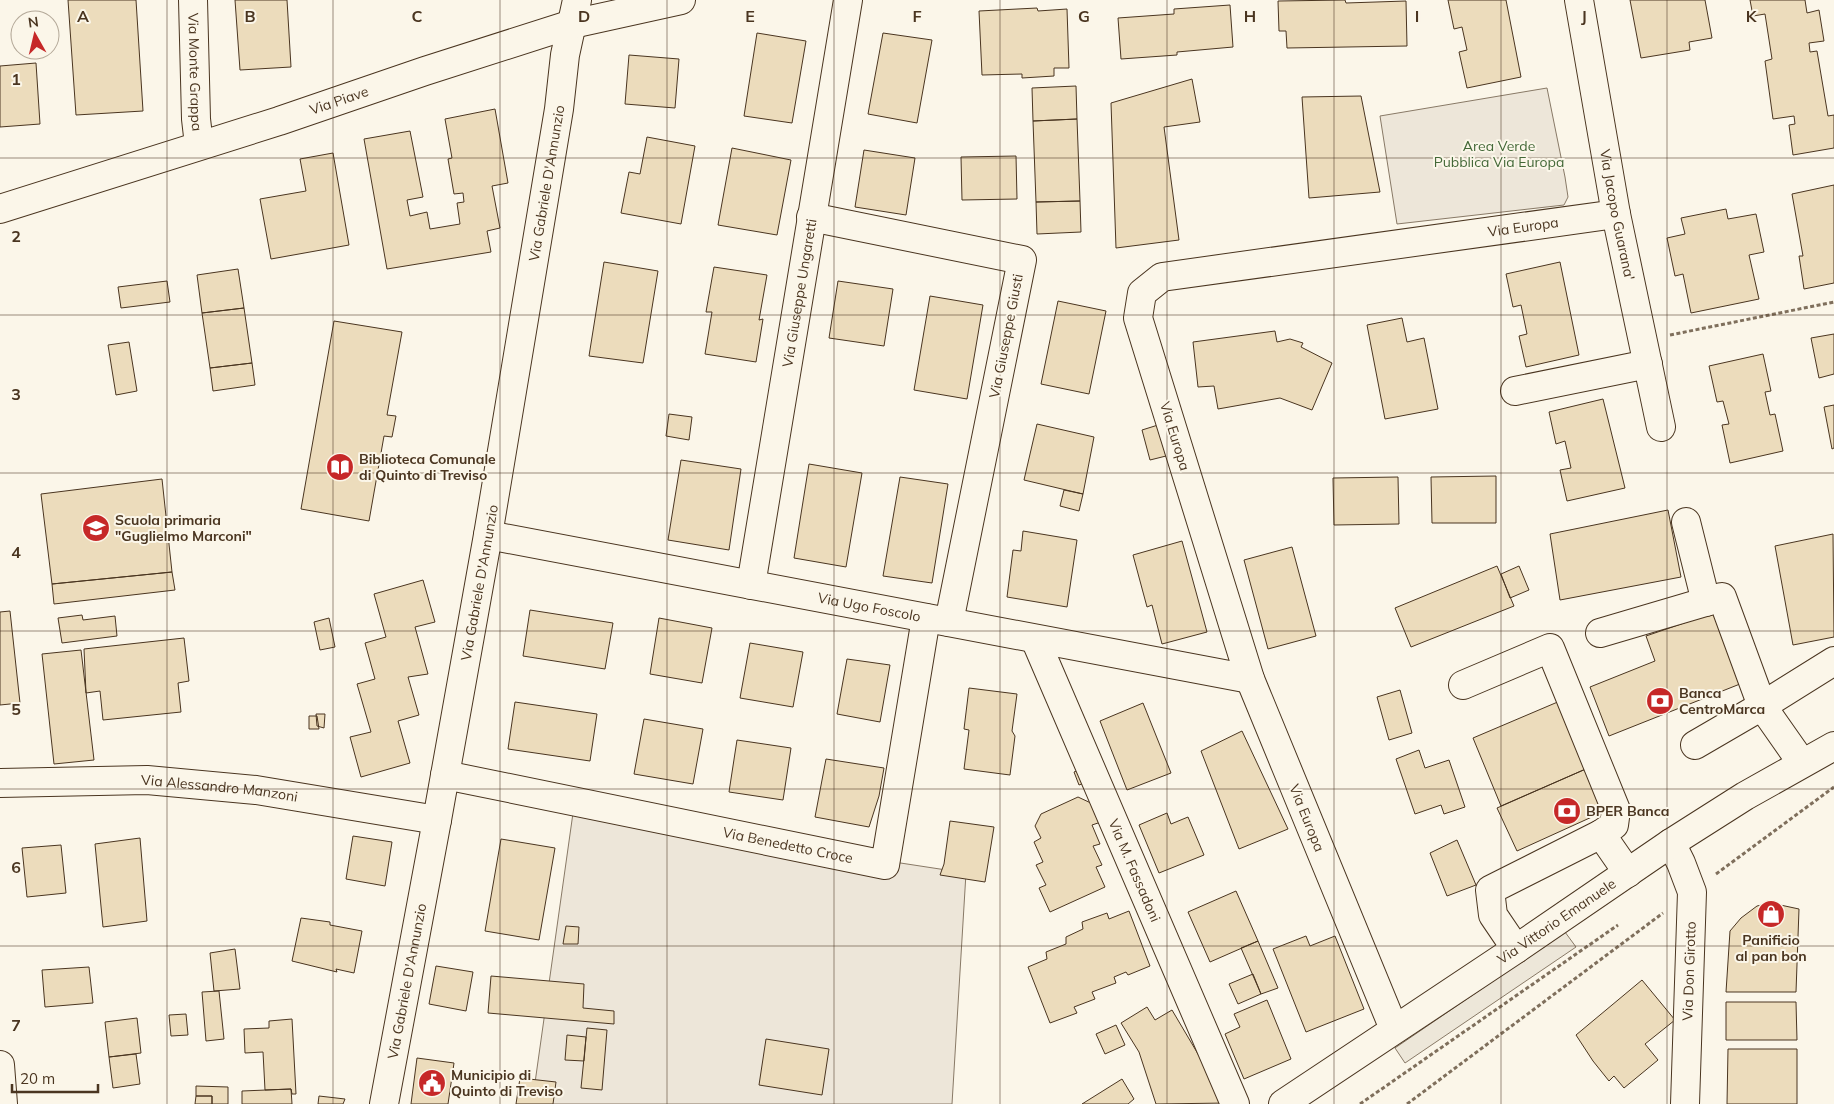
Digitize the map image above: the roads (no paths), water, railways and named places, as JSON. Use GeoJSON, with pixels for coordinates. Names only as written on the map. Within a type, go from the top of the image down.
{"type":"FeatureCollection","features":[{"type":"Feature","properties":{"kind":"street","name":"Via Monte Grappa"},"geometry":{"type":"LineString","coordinates":[[193,0],[196,119],[199,145]]}},
{"type":"Feature","properties":{"kind":"street","name":"Via Piave"},"geometry":{"type":"LineString","coordinates":[[0,209],[279,121],[425,71],[575,12],[682,0]]}},
{"type":"Feature","properties":{"kind":"street","name":"Via Giuseppe Ungaretti"},"geometry":{"type":"LineString","coordinates":[[751,585],[848,0]]}},
{"type":"Feature","properties":{"kind":"street","name":"Via Jacopo Guarana'"},"geometry":{"type":"LineString","coordinates":[[1579,0],[1616,214],[1661,427]]}},
{"type":"Feature","properties":{"kind":"street","name":"Via Gabriele D'Annunzio"},"geometry":{"type":"LineString","coordinates":[[384,1104],[488,534],[559,109],[565,55],[575,12]]}},
{"type":"Feature","properties":{"kind":"street","name":"Via Europa"},"geometry":{"type":"LineString","coordinates":[[1394,1029],[1250,679],[1138,318],[1142,293],[1162,277],[1616,214]]}},
{"type":"Feature","properties":{"kind":"street","name":"Via Giuseppe Giusti"},"geometry":{"type":"LineString","coordinates":[[812,217],[1022,260],[937,620]]}},
{"type":"Feature","properties":{"kind":"street"},"geometry":{"type":"LineString","coordinates":[[1515,391],[1645,352]]}},
{"type":"Feature","properties":{"kind":"street"},"geometry":{"type":"LineString","coordinates":[[1686,522],[1706,602]]}},
{"type":"Feature","properties":{"kind":"street","name":"Via Ugo Foscolo"},"geometry":{"type":"LineString","coordinates":[[488,534],[1250,679]]}},
{"type":"Feature","properties":{"kind":"street"},"geometry":{"type":"LineString","coordinates":[[1600,633],[1722,597],[1762,706],[1802,763]]}},
{"type":"Feature","properties":{"kind":"street","name":"Via Benedetto Croce"},"geometry":{"type":"LineString","coordinates":[[445,775],[885,865],[937,620]]}},
{"type":"Feature","properties":{"kind":"street","name":"Via M. Fassadoni"},"geometry":{"type":"LineString","coordinates":[[1035,639],[1236,1104]]}},
{"type":"Feature","properties":{"kind":"street"},"geometry":{"type":"LineString","coordinates":[[1463,685],[1550,648],[1616,810],[1614,825],[1601,834],[1490,890],[1492,915],[1516,949]]}},
{"type":"Feature","properties":{"kind":"street"},"geometry":{"type":"LineString","coordinates":[[1695,745],[1762,706],[1834,660]]}},
{"type":"Feature","properties":{"kind":"street","name":"Via Vittorio Emanuele"},"geometry":{"type":"LineString","coordinates":[[1294,1101],[1394,1029],[1628,874],[1671,843],[1802,763],[1834,746]]}},
{"type":"Feature","properties":{"kind":"street","name":"Via Alessandro Manzoni"},"geometry":{"type":"LineString","coordinates":[[0,783],[147,780],[256,790],[437,820]]}},
{"type":"Feature","properties":{"kind":"street"},"geometry":{"type":"LineString","coordinates":[[1601,834],[1628,874]]}},
{"type":"Feature","properties":{"kind":"street","name":"Via Don Girotto"},"geometry":{"type":"LineString","coordinates":[[1671,843],[1681,862],[1692,892],[1685,1104]]}},
{"type":"Feature","properties":{"kind":"street"},"geometry":{"type":"LineString","coordinates":[[0,1065],[3,1104]]}},
{"type":"Feature","properties":{"kind":"place","name":"Biblioteca Comunale di Quinto di Treviso"},"geometry":{"type":"Point","coordinates":[340,467]}},
{"type":"Feature","properties":{"kind":"place","name":"Scuola primaria \"Guglielmo Marconi\""},"geometry":{"type":"Point","coordinates":[96,528]}},
{"type":"Feature","properties":{"kind":"place","name":"Banca CentroMarca"},"geometry":{"type":"Point","coordinates":[1660,701]}},
{"type":"Feature","properties":{"kind":"place","name":"BPER Banca"},"geometry":{"type":"Point","coordinates":[1567,811]}},
{"type":"Feature","properties":{"kind":"place","name":"Panificio al pan bon"},"geometry":{"type":"Point","coordinates":[1771,914]}},
{"type":"Feature","properties":{"kind":"place","name":"Municipio di Quinto di Treviso"},"geometry":{"type":"Point","coordinates":[432,1083]}},
{"type":"Feature","properties":{"kind":"park label","name":"Area Verde Pubblica Via Europa"},"geometry":{"type":"Point","coordinates":[1499,154]}}]}
